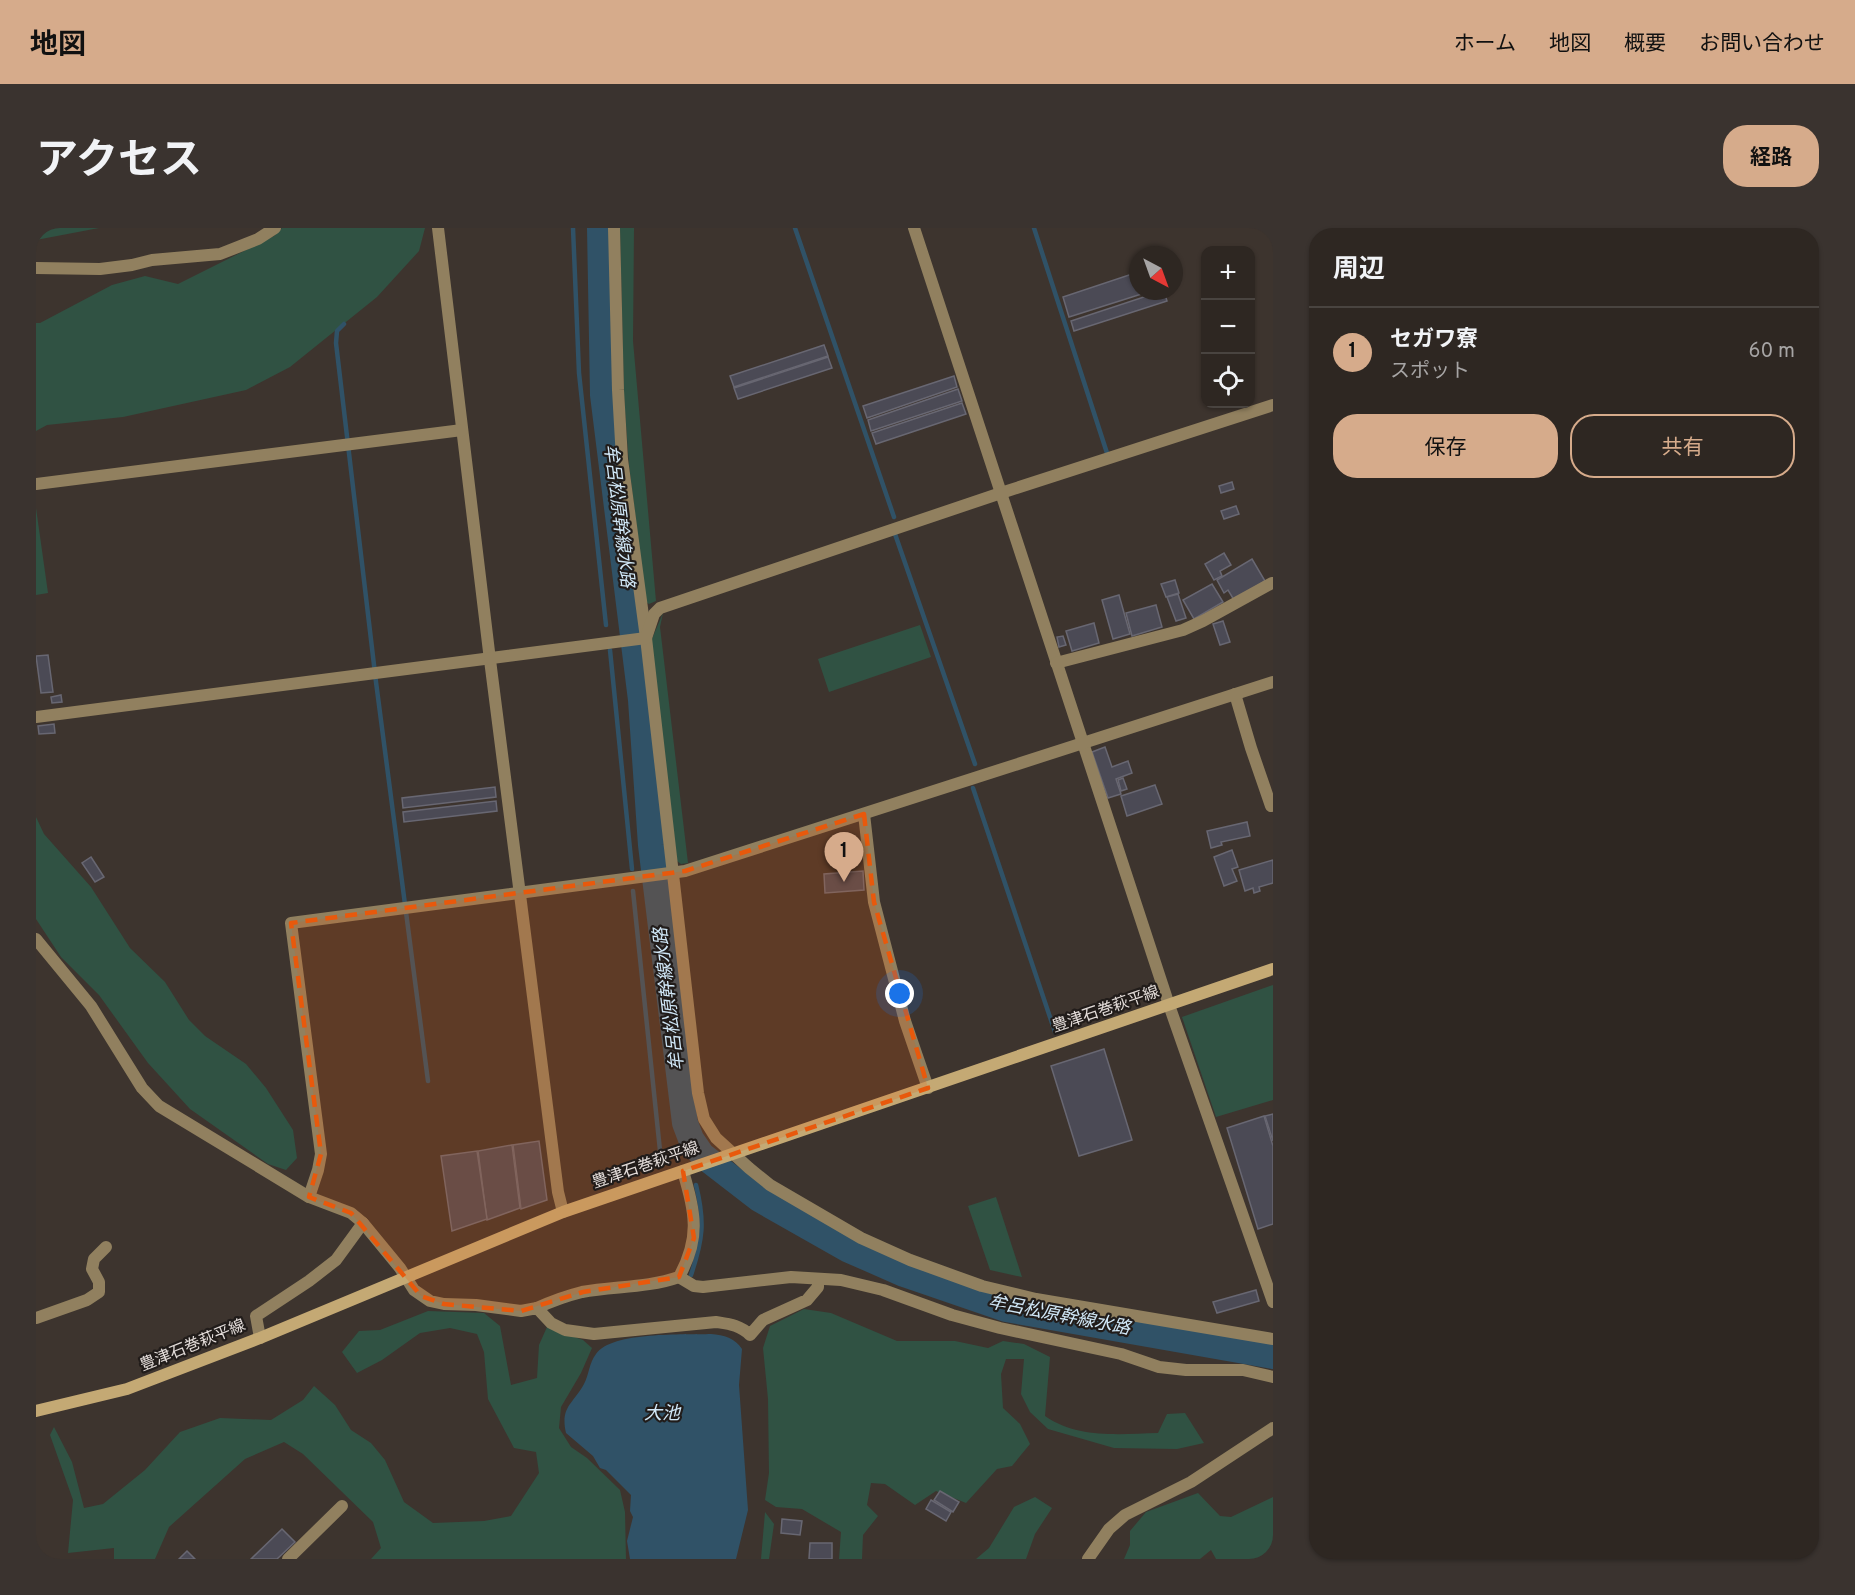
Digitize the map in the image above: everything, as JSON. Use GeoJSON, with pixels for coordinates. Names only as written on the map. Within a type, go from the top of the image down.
{"type":"FeatureCollection","features":[{"type":"Feature","properties":{"kind":"main road","name":"豊津石巻萩平線"},"geometry":{"type":"LineString","coordinates":[[36,1411],[128,1389],[260,1338],[563,1212],[1273,969]]}},
{"type":"Feature","properties":{"kind":"street"},"geometry":{"type":"LineString","coordinates":[[36,268],[100,269],[152,260],[220,254],[258,239],[275,228]]}},
{"type":"Feature","properties":{"kind":"street"},"geometry":{"type":"LineString","coordinates":[[438,228],[490,660],[558,1192],[563,1212]]}},
{"type":"Feature","properties":{"kind":"street"},"geometry":{"type":"LineString","coordinates":[[614,228],[622,459],[698,1093],[704,1119],[728,1156],[770,1185],[861,1238],[910,1260],[982,1286],[1036,1299],[1273,1340]]}},
{"type":"Feature","properties":{"kind":"street"},"geometry":{"type":"LineString","coordinates":[[914,228],[1169,1005],[1273,1302]]}},
{"type":"Feature","properties":{"kind":"street"},"geometry":{"type":"LineString","coordinates":[[644,639],[654,614],[660,608],[1001,493],[1273,405]]}},
{"type":"Feature","properties":{"kind":"street"},"geometry":{"type":"LineString","coordinates":[[36,484],[462,430]]}},
{"type":"Feature","properties":{"kind":"street"},"geometry":{"type":"LineString","coordinates":[[1056,663],[1183,630],[1272,583]]}},
{"type":"Feature","properties":{"kind":"street"},"geometry":{"type":"LineString","coordinates":[[36,717],[644,639]]}},
{"type":"Feature","properties":{"kind":"street"},"geometry":{"type":"LineString","coordinates":[[309,1197],[321,1154],[291,923],[672,873],[864,814],[1273,682]]}},
{"type":"Feature","properties":{"kind":"street"},"geometry":{"type":"LineString","coordinates":[[1235,694],[1271,806]]}},
{"type":"Feature","properties":{"kind":"street"},"geometry":{"type":"LineString","coordinates":[[864,814],[874,902],[905,1022],[928,1088]]}},
{"type":"Feature","properties":{"kind":"street"},"geometry":{"type":"LineString","coordinates":[[36,939],[90,1006],[142,1088],[159,1106],[309,1197],[351,1214],[363,1223],[421,1296],[430,1301],[444,1305],[476,1305],[521,1311],[537,1308],[558,1298],[583,1292],[662,1283],[679,1277],[691,1254],[694,1239],[694,1218],[685,1170]]}},
{"type":"Feature","properties":{"kind":"street"},"geometry":{"type":"LineString","coordinates":[[260,1338],[256,1316],[336,1260],[363,1223]]}},
{"type":"Feature","properties":{"kind":"street"},"geometry":{"type":"LineString","coordinates":[[36,1318],[87,1300],[99,1292],[99,1282],[92,1269],[94,1259],[106,1247]]}},
{"type":"Feature","properties":{"kind":"street"},"geometry":{"type":"LineString","coordinates":[[679,1277],[694,1286],[703,1287],[791,1277],[841,1280],[883,1290],[952,1315],[1011,1331],[1121,1354],[1159,1367],[1186,1370],[1243,1370],[1273,1377]]}},
{"type":"Feature","properties":{"kind":"street"},"geometry":{"type":"LineString","coordinates":[[537,1308],[551,1323],[565,1330],[594,1334],[716,1322],[744,1329],[750,1335],[763,1320],[807,1300],[818,1287],[818,1279]]}},
{"type":"Feature","properties":{"kind":"street"},"geometry":{"type":"LineString","coordinates":[[1088,1559],[1109,1529],[1125,1515],[1191,1482],[1273,1428]]}},
{"type":"Feature","properties":{"kind":"street"},"geometry":{"type":"LineString","coordinates":[[288,1559],[342,1506]]}},
{"type":"Feature","properties":{"kind":"highlighted area"},"geometry":{"type":"Polygon","coordinates":[[[864,814],[874,902],[928,1088],[683,1171],[694,1238],[679,1277],[583,1292],[521,1311],[444,1304],[421,1296],[351,1213],[309,1197],[321,1154],[291,923],[685,871],[864,814]]]}},
{"type":"Feature","properties":{"kind":"green space"},"geometry":{"type":"Polygon","coordinates":[[[36,228],[99,228],[36,240],[36,228]]]}},
{"type":"Feature","properties":{"kind":"green space"},"geometry":{"type":"Polygon","coordinates":[[[282,228],[425,228],[419,251],[377,297],[290,367],[246,390],[123,417],[47,425],[36,431],[36,323],[112,285],[145,276],[178,284],[274,236],[282,228]]]}},
{"type":"Feature","properties":{"kind":"green space"},"geometry":{"type":"Polygon","coordinates":[[[620,228],[634,228],[633,341],[656,601],[649,604],[646,602],[629,465],[624,397],[620,228]]]}},
{"type":"Feature","properties":{"kind":"green space"},"geometry":{"type":"Polygon","coordinates":[[[36,508],[48,593],[36,595],[36,508]]]}},
{"type":"Feature","properties":{"kind":"green space"},"geometry":{"type":"Polygon","coordinates":[[[663,613],[660,627],[688,863],[681,864],[677,861],[651,641],[663,613]]]}},
{"type":"Feature","properties":{"kind":"green space"},"geometry":{"type":"Polygon","coordinates":[[[920,625],[931,657],[829,692],[818,659],[920,625]]]}},
{"type":"Feature","properties":{"kind":"green space"},"geometry":{"type":"Polygon","coordinates":[[[36,817],[44,834],[91,887],[130,948],[165,982],[189,1020],[205,1036],[246,1064],[266,1088],[293,1130],[297,1158],[286,1170],[268,1164],[190,1109],[148,1063],[99,995],[61,957],[36,919],[36,817]]]}},
{"type":"Feature","properties":{"kind":"green space"},"geometry":{"type":"Polygon","coordinates":[[[1273,985],[1273,1100],[1216,1117],[1182,1017],[1273,985]]]}},
{"type":"Feature","properties":{"kind":"green space"},"geometry":{"type":"Polygon","coordinates":[[[996,1197],[1022,1277],[990,1270],[968,1206],[996,1197]]]}},
{"type":"Feature","properties":{"kind":"green space"},"geometry":{"type":"Polygon","coordinates":[[[804,1309],[831,1313],[897,1341],[955,1341],[988,1348],[1003,1341],[1024,1344],[1050,1357],[1045,1416],[1085,1432],[1129,1434],[1158,1433],[1167,1414],[1185,1413],[1204,1443],[1177,1449],[1114,1448],[1048,1429],[1030,1412],[1021,1394],[1024,1359],[1006,1359],[1001,1374],[1003,1408],[1020,1424],[1030,1444],[1012,1466],[997,1469],[966,1503],[936,1491],[915,1505],[885,1484],[871,1483],[867,1505],[878,1516],[863,1535],[862,1559],[839,1559],[841,1532],[802,1509],[776,1507],[765,1500],[769,1473],[768,1399],[763,1348],[770,1326],[804,1309]]]}},
{"type":"Feature","properties":{"kind":"green space"},"geometry":{"type":"Polygon","coordinates":[[[428,1311],[484,1313],[500,1326],[511,1385],[537,1378],[539,1345],[547,1327],[583,1340],[592,1348],[581,1373],[561,1407],[559,1428],[571,1447],[587,1458],[620,1490],[625,1512],[626,1559],[371,1559],[381,1548],[373,1522],[303,1454],[284,1442],[245,1459],[169,1527],[155,1559],[114,1559],[114,1548],[68,1553],[73,1500],[50,1435],[54,1427],[72,1462],[84,1508],[103,1504],[145,1470],[180,1432],[220,1418],[271,1420],[303,1400],[314,1386],[335,1405],[351,1430],[371,1443],[385,1460],[404,1502],[433,1523],[484,1521],[511,1516],[539,1473],[536,1452],[514,1448],[488,1399],[484,1352],[477,1334],[450,1328],[420,1333],[382,1360],[357,1373],[342,1352],[359,1331],[380,1330],[428,1311]]]}},
{"type":"Feature","properties":{"kind":"green space"},"geometry":{"type":"Polygon","coordinates":[[[1198,1493],[1220,1516],[1231,1517],[1273,1497],[1273,1559],[1216,1559],[1211,1550],[1200,1559],[1124,1559],[1130,1545],[1130,1531],[1146,1512],[1198,1493]]]}},
{"type":"Feature","properties":{"kind":"green space"},"geometry":{"type":"Polygon","coordinates":[[[1035,1497],[1052,1508],[1035,1534],[1026,1559],[976,1559],[989,1548],[1014,1507],[1035,1497]]]}},
{"type":"Feature","properties":{"kind":"green space"},"geometry":{"type":"Polygon","coordinates":[[[765,1512],[774,1524],[769,1559],[761,1559],[765,1512]]]}},
{"type":"Feature","properties":{"kind":"water","name":"大池"},"geometry":{"type":"Polygon","coordinates":[[[711,1334],[729,1338],[742,1349],[739,1385],[748,1510],[736,1559],[630,1559],[627,1541],[633,1517],[630,1511],[631,1495],[606,1470],[600,1468],[593,1456],[566,1433],[566,1411],[584,1384],[596,1354],[604,1347],[617,1341],[633,1338],[711,1334]]]}},
{"type":"Feature","properties":{"kind":"building"},"geometry":{"type":"Polygon","coordinates":[[[1129,275],[1129,298],[1069,317],[1063,297],[1129,275]]]}},
{"type":"Feature","properties":{"kind":"building"},"geometry":{"type":"Polygon","coordinates":[[[1135,300],[1167,301],[1074,331],[1071,321],[1135,300]]]}},
{"type":"Feature","properties":{"kind":"building"},"geometry":{"type":"Polygon","coordinates":[[[824,345],[828,356],[734,387],[730,376],[824,345]]]}},
{"type":"Feature","properties":{"kind":"building"},"geometry":{"type":"Polygon","coordinates":[[[828,357],[832,368],[738,399],[734,388],[828,357]]]}},
{"type":"Feature","properties":{"kind":"building"},"geometry":{"type":"Polygon","coordinates":[[[954,376],[957,387],[867,418],[863,406],[954,376]]]}},
{"type":"Feature","properties":{"kind":"building"},"geometry":{"type":"Polygon","coordinates":[[[958,389],[962,401],[871,431],[868,420],[958,389]]]}},
{"type":"Feature","properties":{"kind":"building"},"geometry":{"type":"Polygon","coordinates":[[[962,403],[966,414],[876,444],[872,433],[962,403]]]}},
{"type":"Feature","properties":{"kind":"building"},"geometry":{"type":"Polygon","coordinates":[[[1232,482],[1234,489],[1221,493],[1219,486],[1232,482]]]}},
{"type":"Feature","properties":{"kind":"building"},"geometry":{"type":"Polygon","coordinates":[[[1236,506],[1239,514],[1224,519],[1221,511],[1236,506]]]}},
{"type":"Feature","properties":{"kind":"building"},"geometry":{"type":"Polygon","coordinates":[[[1224,553],[1231,565],[1220,571],[1222,576],[1214,580],[1205,564],[1224,553]]]}},
{"type":"Feature","properties":{"kind":"building"},"geometry":{"type":"Polygon","coordinates":[[[1252,559],[1265,581],[1234,600],[1228,590],[1224,593],[1217,580],[1252,559]]]}},
{"type":"Feature","properties":{"kind":"building"},"geometry":{"type":"Polygon","coordinates":[[[1175,580],[1179,593],[1166,597],[1161,584],[1175,580]]]}},
{"type":"Feature","properties":{"kind":"building"},"geometry":{"type":"Polygon","coordinates":[[[1212,584],[1223,602],[1194,619],[1183,600],[1212,584]]]}},
{"type":"Feature","properties":{"kind":"building"},"geometry":{"type":"Polygon","coordinates":[[[1178,594],[1186,618],[1176,621],[1167,597],[1178,594]]]}},
{"type":"Feature","properties":{"kind":"building"},"geometry":{"type":"Polygon","coordinates":[[[1119,595],[1130,634],[1113,639],[1102,600],[1119,595]]]}},
{"type":"Feature","properties":{"kind":"building"},"geometry":{"type":"Polygon","coordinates":[[[1156,605],[1162,627],[1132,636],[1126,613],[1156,605]]]}},
{"type":"Feature","properties":{"kind":"building"},"geometry":{"type":"Polygon","coordinates":[[[1223,621],[1230,642],[1220,645],[1213,624],[1223,621]]]}},
{"type":"Feature","properties":{"kind":"building"},"geometry":{"type":"Polygon","coordinates":[[[1094,623],[1099,643],[1072,651],[1066,631],[1094,623]]]}},
{"type":"Feature","properties":{"kind":"building"},"geometry":{"type":"Polygon","coordinates":[[[1063,636],[1066,645],[1059,647],[1057,637],[1063,636]]]}},
{"type":"Feature","properties":{"kind":"building"},"geometry":{"type":"Polygon","coordinates":[[[48,655],[53,692],[41,693],[36,656],[48,655]]]}},
{"type":"Feature","properties":{"kind":"building"},"geometry":{"type":"Polygon","coordinates":[[[61,695],[62,702],[52,703],[51,697],[61,695]]]}},
{"type":"Feature","properties":{"kind":"building"},"geometry":{"type":"Polygon","coordinates":[[[54,724],[55,733],[39,734],[38,726],[54,724]]]}},
{"type":"Feature","properties":{"kind":"building"},"geometry":{"type":"Polygon","coordinates":[[[1105,747],[1112,767],[1128,761],[1132,773],[1116,779],[1121,794],[1108,798],[1092,752],[1105,747]]]}},
{"type":"Feature","properties":{"kind":"building"},"geometry":{"type":"Polygon","coordinates":[[[1123,778],[1127,789],[1121,791],[1118,780],[1123,778]]]}},
{"type":"Feature","properties":{"kind":"building"},"geometry":{"type":"Polygon","coordinates":[[[1155,785],[1162,804],[1127,816],[1121,796],[1155,785]]]}},
{"type":"Feature","properties":{"kind":"building"},"geometry":{"type":"Polygon","coordinates":[[[495,787],[496,797],[403,808],[402,798],[495,787]]]}},
{"type":"Feature","properties":{"kind":"building"},"geometry":{"type":"Polygon","coordinates":[[[496,801],[497,811],[404,822],[403,812],[496,801]]]}},
{"type":"Feature","properties":{"kind":"building"},"geometry":{"type":"Polygon","coordinates":[[[1247,822],[1250,836],[1221,842],[1222,845],[1211,848],[1207,831],[1247,822]]]}},
{"type":"Feature","properties":{"kind":"building"},"geometry":{"type":"Polygon","coordinates":[[[1232,850],[1238,867],[1232,869],[1237,881],[1224,886],[1214,857],[1232,850]]]}},
{"type":"Feature","properties":{"kind":"building"},"geometry":{"type":"Polygon","coordinates":[[[91,857],[104,877],[95,882],[82,863],[91,857]]]}},
{"type":"Feature","properties":{"kind":"building"},"geometry":{"type":"Polygon","coordinates":[[[1273,860],[1273,883],[1259,887],[1260,891],[1254,893],[1253,888],[1245,891],[1239,870],[1273,860]]]}},
{"type":"Feature","properties":{"kind":"building"},"geometry":{"type":"Polygon","coordinates":[[[863,871],[864,890],[825,893],[824,874],[863,871]]]}},
{"type":"Feature","properties":{"kind":"building"},"geometry":{"type":"Polygon","coordinates":[[[1104,1049],[1132,1140],[1079,1156],[1051,1066],[1104,1049]]]}},
{"type":"Feature","properties":{"kind":"building"},"geometry":{"type":"Polygon","coordinates":[[[1273,1114],[1273,1141],[1265,1116],[1273,1114]]]}},
{"type":"Feature","properties":{"kind":"building"},"geometry":{"type":"Polygon","coordinates":[[[1264,1116],[1273,1146],[1273,1224],[1258,1229],[1227,1128],[1264,1116]]]}},
{"type":"Feature","properties":{"kind":"building"},"geometry":{"type":"Polygon","coordinates":[[[539,1141],[547,1200],[521,1209],[513,1145],[539,1141]]]}},
{"type":"Feature","properties":{"kind":"building"},"geometry":{"type":"Polygon","coordinates":[[[512,1145],[520,1208],[487,1220],[478,1151],[512,1145]]]}},
{"type":"Feature","properties":{"kind":"building"},"geometry":{"type":"Polygon","coordinates":[[[477,1151],[487,1219],[452,1231],[441,1156],[477,1151]]]}},
{"type":"Feature","properties":{"kind":"building"},"geometry":{"type":"Polygon","coordinates":[[[1256,1290],[1259,1301],[1217,1313],[1213,1302],[1256,1290]]]}},
{"type":"Feature","properties":{"kind":"building"},"geometry":{"type":"Polygon","coordinates":[[[940,1491],[959,1502],[953,1512],[934,1500],[940,1491]]]}},
{"type":"Feature","properties":{"kind":"building"},"geometry":{"type":"Polygon","coordinates":[[[931,1500],[951,1512],[946,1521],[926,1509],[931,1500]]]}},
{"type":"Feature","properties":{"kind":"building"},"geometry":{"type":"Polygon","coordinates":[[[782,1519],[802,1521],[800,1535],[781,1533],[782,1519]]]}},
{"type":"Feature","properties":{"kind":"building"},"geometry":{"type":"Polygon","coordinates":[[[282,1529],[295,1542],[277,1559],[251,1559],[282,1529]]]}},
{"type":"Feature","properties":{"kind":"building"},"geometry":{"type":"Polygon","coordinates":[[[810,1543],[832,1543],[832,1559],[809,1559],[810,1543]]]}},
{"type":"Feature","properties":{"kind":"building"},"geometry":{"type":"Polygon","coordinates":[[[187,1551],[195,1559],[179,1559],[187,1551]]]}},
{"type":"Feature","properties":{"kind":"waterway"},"geometry":{"type":"LineString","coordinates":[[573,228],[579,373],[606,625]]}},
{"type":"Feature","properties":{"kind":"waterway","name":"牟呂松原幹線水路"},"geometry":{"type":"LineString","coordinates":[[600,228],[603,395],[641,700],[651,845],[685,1123],[691,1139],[702,1155],[759,1199],[847,1249],[904,1274],[1006,1309],[1273,1356]]}},
{"type":"Feature","properties":{"kind":"waterway"},"geometry":{"type":"LineString","coordinates":[[795,228],[894,517]]}},
{"type":"Feature","properties":{"kind":"waterway"},"geometry":{"type":"LineString","coordinates":[[1034,228],[1107,453]]}},
{"type":"Feature","properties":{"kind":"waterway"},"geometry":{"type":"LineString","coordinates":[[344,324],[337,331],[336,343],[376,682],[428,1081]]}},
{"type":"Feature","properties":{"kind":"waterway"},"geometry":{"type":"LineString","coordinates":[[895,534],[975,764]]}},
{"type":"Feature","properties":{"kind":"waterway"},"geometry":{"type":"LineString","coordinates":[[610,650],[632,869]]}},
{"type":"Feature","properties":{"kind":"waterway"},"geometry":{"type":"LineString","coordinates":[[973,788],[1055,1032]]}},
{"type":"Feature","properties":{"kind":"waterway"},"geometry":{"type":"LineString","coordinates":[[633,891],[661,1160]]}},
{"type":"Feature","properties":{"kind":"waterway"},"geometry":{"type":"LineString","coordinates":[[691,1275],[698,1251],[702,1220],[696,1185]]}},
{"type":"Feature","properties":{"kind":"place","name":"セガワ寮"},"geometry":{"type":"Point","coordinates":[844,882]}}]}
